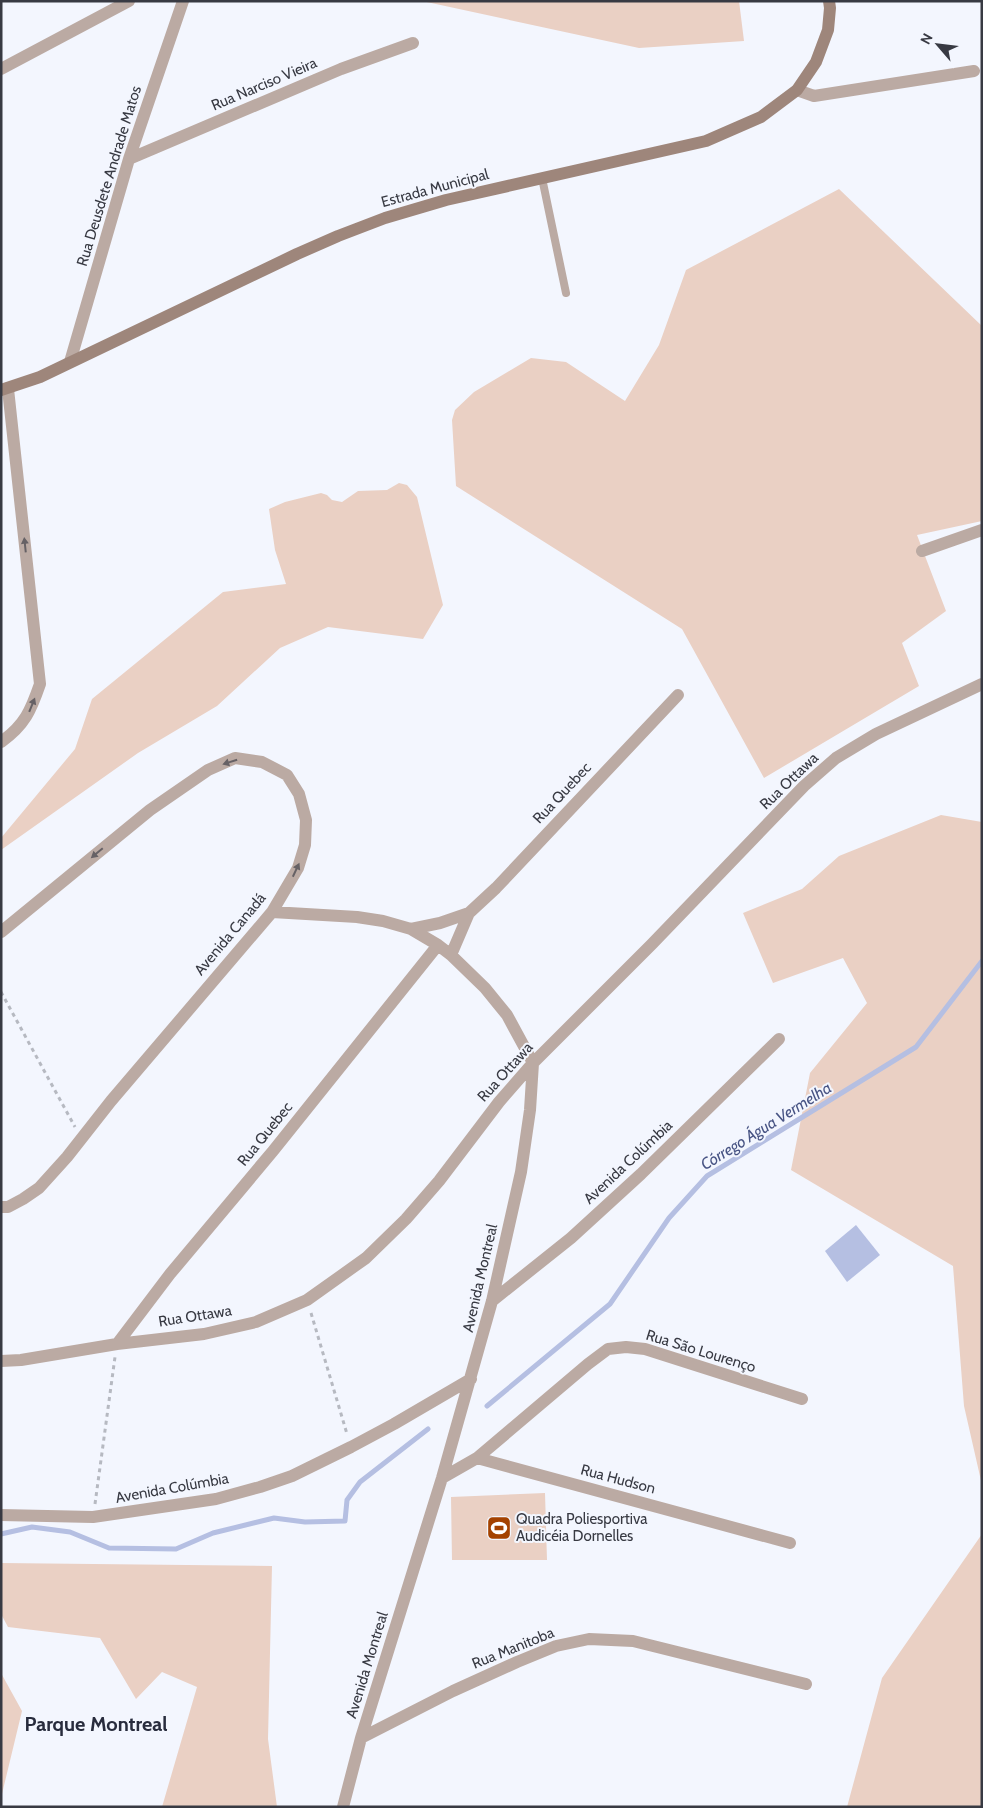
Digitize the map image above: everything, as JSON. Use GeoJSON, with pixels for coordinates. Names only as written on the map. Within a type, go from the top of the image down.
{"type":"FeatureCollection","features":[{"type":"Feature","properties":{"kind":"main road","name":"Estrada Municipal"},"geometry":{"type":"LineString","coordinates":[[5,389],[40,377],[338,236],[385,218],[446,200],[706,141],[761,116],[797,90],[816,62],[824,45],[828,30],[829,1]]}},
{"type":"Feature","properties":{"kind":"street"},"geometry":{"type":"LineString","coordinates":[[1,69],[129,1]]}},
{"type":"Feature","properties":{"kind":"street","name":"Rua Deusdete Andrade Matos"},"geometry":{"type":"LineString","coordinates":[[70,362],[129,159],[184,1]]}},
{"type":"Feature","properties":{"kind":"street","name":"Rua Narciso Vieira"},"geometry":{"type":"LineString","coordinates":[[129,159],[341,69],[413,43]]}},
{"type":"Feature","properties":{"kind":"street"},"geometry":{"type":"LineString","coordinates":[[797,90],[814,96],[974,71]]}},
{"type":"Feature","properties":{"kind":"street"},"geometry":{"type":"LineString","coordinates":[[1,742],[11,735],[30,712],[40,684],[5,389]]}},
{"type":"Feature","properties":{"kind":"street"},"geometry":{"type":"LineString","coordinates":[[922,551],[982,530]]}},
{"type":"Feature","properties":{"kind":"street","name":"Rua Ottawa"},"geometry":{"type":"LineString","coordinates":[[1,1361],[21,1360],[117,1344],[204,1334],[256,1322],[307,1300],[366,1258],[406,1219],[439,1181],[499,1102],[533,1063],[652,944],[804,786],[836,758],[876,734],[982,684]]}},
{"type":"Feature","properties":{"kind":"street","name":"Rua Quebec"},"geometry":{"type":"LineString","coordinates":[[411,929],[440,923],[469,913],[496,888],[678,695]]}},
{"type":"Feature","properties":{"kind":"street","name":"Avenida Canadá"},"geometry":{"type":"LineString","coordinates":[[1,932],[150,810],[208,770],[235,758],[262,762],[287,775],[299,794],[306,820],[305,845],[298,868],[272,912],[230,959],[39,1188],[24,1199],[8,1207],[1,1207]]}},
{"type":"Feature","properties":{"kind":"street"},"geometry":{"type":"LineString","coordinates":[[272,912],[384,920],[411,929],[438,945],[484,988],[507,1015],[533,1063]]}},
{"type":"Feature","properties":{"kind":"street","name":"Rua Quebec"},"geometry":{"type":"LineString","coordinates":[[451,956],[469,913]]}},
{"type":"Feature","properties":{"kind":"street","name":"Rua Quebec"},"geometry":{"type":"LineString","coordinates":[[117,1344],[170,1274],[273,1151],[438,945]]}},
{"type":"Feature","properties":{"kind":"street","name":"Avenida Colúmbia"},"geometry":{"type":"LineString","coordinates":[[492,1301],[571,1238],[779,1038]]}},
{"type":"Feature","properties":{"kind":"street","name":"Avenida Montreal"},"geometry":{"type":"LineString","coordinates":[[344,1807],[361,1738],[442,1478],[492,1301],[521,1172],[530,1110],[533,1063]]}},
{"type":"Feature","properties":{"kind":"street","name":"Rua São Lourenço"},"geometry":{"type":"LineString","coordinates":[[477,1458],[588,1364],[608,1350],[626,1347],[645,1349],[802,1399]]}},
{"type":"Feature","properties":{"kind":"street","name":"Avenida Colúmbia"},"geometry":{"type":"LineString","coordinates":[[1,1515],[93,1517],[216,1499],[260,1487],[292,1476],[351,1447],[471,1379]]}},
{"type":"Feature","properties":{"kind":"street"},"geometry":{"type":"LineString","coordinates":[[442,1478],[477,1458]]}},
{"type":"Feature","properties":{"kind":"street","name":"Rua Hudson"},"geometry":{"type":"LineString","coordinates":[[477,1458],[790,1543]]}},
{"type":"Feature","properties":{"kind":"street","name":"Rua Manitoba"},"geometry":{"type":"LineString","coordinates":[[361,1738],[453,1691],[518,1662],[556,1646],[590,1639],[633,1641],[806,1684]]}},
{"type":"Feature","properties":{"kind":"lane"},"geometry":{"type":"LineString","coordinates":[[542,178],[566,293]]}},
{"type":"Feature","properties":{"kind":"path"},"geometry":{"type":"LineString","coordinates":[[1,992],[81,1138]]}},
{"type":"Feature","properties":{"kind":"path"},"geometry":{"type":"LineString","coordinates":[[307,1300],[351,1447]]}},
{"type":"Feature","properties":{"kind":"path"},"geometry":{"type":"LineString","coordinates":[[93,1517],[117,1344]]}},
{"type":"Feature","properties":{"kind":"shaded area"},"geometry":{"type":"Polygon","coordinates":[[[422,1],[739,1],[744,41],[639,48],[422,1]]]}},
{"type":"Feature","properties":{"kind":"shaded area"},"geometry":{"type":"Polygon","coordinates":[[[839,189],[982,326],[982,521],[917,535],[946,611],[902,643],[919,686],[764,778],[682,629],[456,486],[452,420],[455,410],[474,392],[531,358],[566,362],[625,401],[659,345],[686,270],[839,189]]]}},
{"type":"Feature","properties":{"kind":"shaded area"},"geometry":{"type":"Polygon","coordinates":[[[399,483],[407,485],[417,497],[443,605],[423,639],[328,627],[280,648],[217,706],[138,753],[1,850],[1,838],[75,749],[92,699],[223,592],[286,584],[275,550],[269,509],[285,502],[321,493],[327,495],[332,500],[342,502],[358,491],[387,490],[399,483]]]}},
{"type":"Feature","properties":{"kind":"shaded area"},"geometry":{"type":"Polygon","coordinates":[[[941,815],[982,822],[982,1485],[964,1406],[953,1266],[791,1170],[810,1073],[867,1003],[843,958],[773,983],[743,913],[802,889],[839,856],[941,815]]]}},
{"type":"Feature","properties":{"kind":"shaded area","name":"Quadra Poliesportiva Audicéia Dornelles"},"geometry":{"type":"Polygon","coordinates":[[[545,1493],[547,1560],[452,1560],[451,1497],[545,1493]]]}},
{"type":"Feature","properties":{"kind":"shaded area"},"geometry":{"type":"Polygon","coordinates":[[[982,1534],[982,1807],[847,1807],[882,1678],[982,1534]]]}},
{"type":"Feature","properties":{"kind":"shaded area"},"geometry":{"type":"Polygon","coordinates":[[[1,1563],[272,1566],[268,1739],[277,1807],[162,1807],[197,1687],[162,1672],[136,1699],[100,1638],[8,1627],[1,1614],[1,1563]]]}},
{"type":"Feature","properties":{"kind":"shaded area"},"geometry":{"type":"Polygon","coordinates":[[[1,1673],[22,1711],[1,1798],[1,1673]]]}},
{"type":"Feature","properties":{"kind":"water"},"geometry":{"type":"Polygon","coordinates":[[[856,1225],[880,1255],[847,1282],[825,1251],[856,1225]]]}},
{"type":"Feature","properties":{"kind":"waterway","name":"Córrego Água Vermelha"},"geometry":{"type":"LineString","coordinates":[[487,1406],[610,1304],[669,1218],[707,1176],[916,1047],[982,961]]}},
{"type":"Feature","properties":{"kind":"waterway","name":"Córrego Água Vermelha"},"geometry":{"type":"LineString","coordinates":[[1,1534],[32,1527],[70,1532],[109,1548],[176,1549],[213,1533],[274,1518],[305,1522],[345,1521],[347,1500],[360,1482],[428,1429]]}},
{"type":"Feature","properties":{"kind":"place","name":"Quadra Poliesportiva Audicéia Dornelles"},"geometry":{"type":"Point","coordinates":[499,1528]}},
{"type":"Feature","properties":{"kind":"district","name":"Parque Montreal"},"geometry":{"type":"Point","coordinates":[96,1724]}}]}
